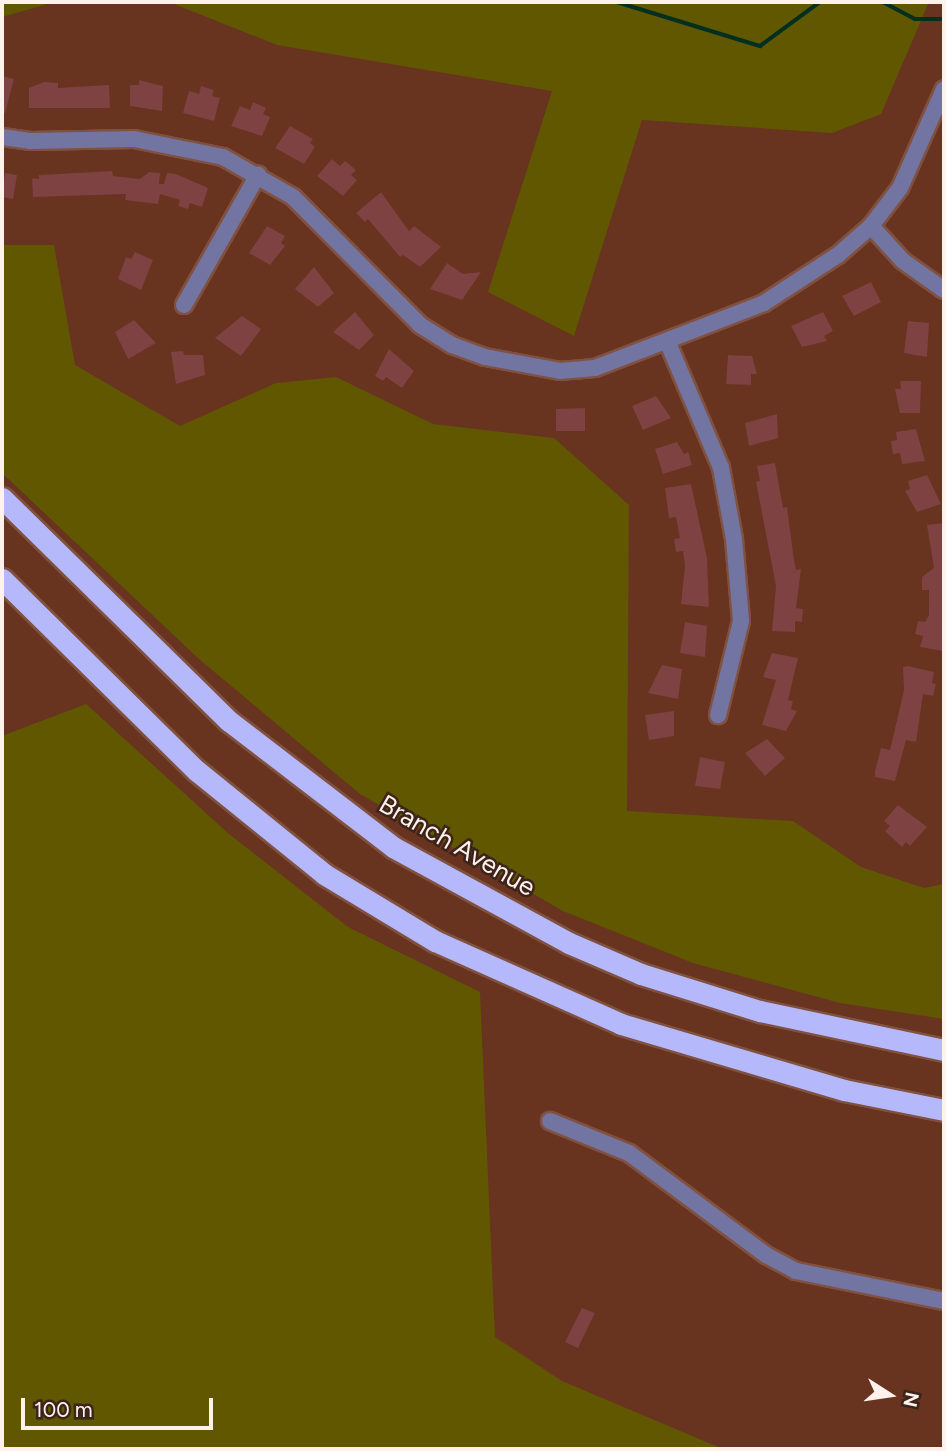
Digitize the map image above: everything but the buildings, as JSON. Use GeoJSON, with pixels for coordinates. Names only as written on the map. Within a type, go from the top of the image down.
{"type":"FeatureCollection","features":[{"type":"Feature","properties":{"kind":"highway","name":"Branch Avenue"},"geometry":{"type":"LineString","coordinates":[[2,498],[229,721],[393,847],[569,943],[641,974],[760,1012],[944,1050]]}},
{"type":"Feature","properties":{"kind":"highway"},"geometry":{"type":"LineString","coordinates":[[2,579],[197,771],[324,874],[435,941],[621,1024],[844,1090],[944,1110]]}},
{"type":"Feature","properties":{"kind":"street"},"geometry":{"type":"LineString","coordinates":[[2,137],[30,142],[161,142],[223,157],[258,175],[293,198],[387,295],[452,345],[522,368],[560,371],[595,368],[668,343],[764,303],[838,255],[870,226],[900,188],[944,89]]}},
{"type":"Feature","properties":{"kind":"street"},"geometry":{"type":"LineString","coordinates":[[184,306],[258,175]]}},
{"type":"Feature","properties":{"kind":"street"},"geometry":{"type":"LineString","coordinates":[[870,226],[903,261],[944,290]]}},
{"type":"Feature","properties":{"kind":"street"},"geometry":{"type":"LineString","coordinates":[[668,343],[722,468],[734,539],[741,621],[718,715]]}},
{"type":"Feature","properties":{"kind":"street"},"geometry":{"type":"LineString","coordinates":[[550,1121],[629,1153],[766,1255],[796,1270],[944,1301]]}},
{"type":"Feature","properties":{"kind":"shaded area"},"geometry":{"type":"Polygon","coordinates":[[[2,2],[54,2],[2,17],[2,2]]]}},
{"type":"Feature","properties":{"kind":"shaded area"},"geometry":{"type":"Polygon","coordinates":[[[169,2],[929,2],[881,114],[832,133],[642,120],[574,336],[488,292],[552,91],[277,45],[169,2]]]}},
{"type":"Feature","properties":{"kind":"shaded area"},"geometry":{"type":"Polygon","coordinates":[[[2,245],[54,245],[75,365],[180,426],[276,383],[336,377],[433,424],[554,438],[629,505],[627,811],[793,821],[861,867],[924,888],[944,884],[944,1019],[840,1003],[693,963],[563,911],[360,794],[199,659],[2,473],[2,245]]]}},
{"type":"Feature","properties":{"kind":"shaded area"},"geometry":{"type":"Polygon","coordinates":[[[86,704],[229,834],[348,927],[480,992],[495,1337],[562,1381],[723,1449],[2,1449],[2,736],[86,704]]]}},
{"type":"Feature","properties":{"kind":"waterway"},"geometry":{"type":"LineString","coordinates":[[617,2],[760,46],[820,2]]}},
{"type":"Feature","properties":{"kind":"waterway"},"geometry":{"type":"LineString","coordinates":[[883,2],[915,19],[941,19]]}}]}
